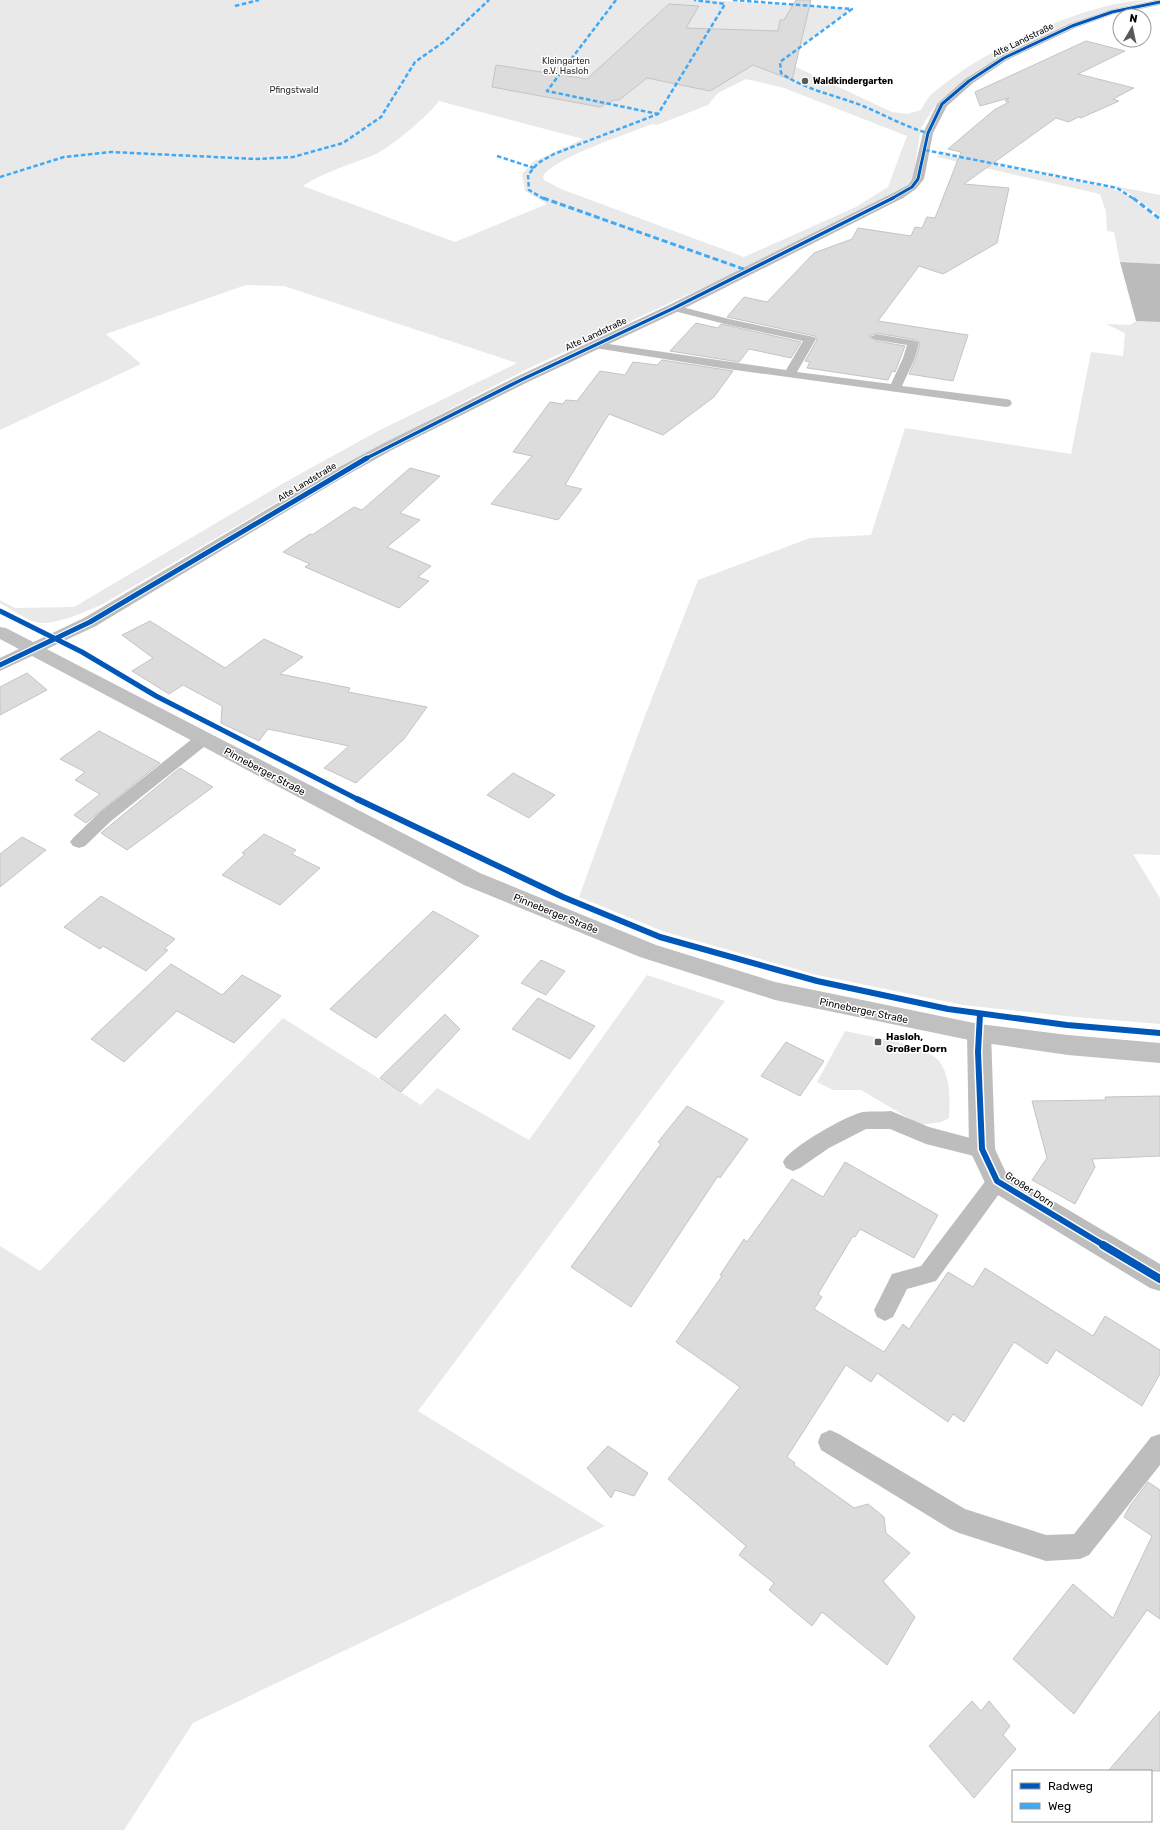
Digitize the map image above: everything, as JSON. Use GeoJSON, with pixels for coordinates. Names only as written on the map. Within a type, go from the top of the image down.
{"type":"FeatureCollection","features":[{"type":"Feature","properties":{"kind":"main road","name":"Pinneberger Straße"},"geometry":{"type":"LineString","coordinates":[[0,632],[472,879],[648,950],[775,991],[979,1033],[1068,1045],[1160,1053]]}},
{"type":"Feature","properties":{"kind":"street","name":"Alte Landstraße"},"geometry":{"type":"LineString","coordinates":[[0,665],[92,620],[362,461],[521,380],[674,308],[899,195],[912,187],[918,179],[928,133],[942,104],[969,81],[1004,58],[1072,26],[1112,12],[1160,2]]}},
{"type":"Feature","properties":{"kind":"street","name":"Großer Dorn"},"geometry":{"type":"LineString","coordinates":[[979,1033],[982,1149],[998,1181],[1160,1279]]}},
{"type":"Feature","properties":{"kind":"lane"},"geometry":{"type":"LineString","coordinates":[[674,308],[729,322],[810,339],[790,374]]}},
{"type":"Feature","properties":{"kind":"lane"},"geometry":{"type":"LineString","coordinates":[[876,336],[913,343],[909,358],[895,388]]}},
{"type":"Feature","properties":{"kind":"lane"},"geometry":{"type":"LineString","coordinates":[[595,345],[721,365],[1006,402]]}},
{"type":"Feature","properties":{"kind":"lane"},"geometry":{"type":"LineString","coordinates":[[78,842],[105,817],[203,739]]}},
{"type":"Feature","properties":{"kind":"lane"},"geometry":{"type":"LineString","coordinates":[[793,1162],[822,1142],[864,1121],[891,1120],[926,1134],[982,1149]]}},
{"type":"Feature","properties":{"kind":"lane"},"geometry":{"type":"LineString","coordinates":[[885,1310],[900,1281],[928,1274],[998,1181]]}},
{"type":"Feature","properties":{"kind":"lane"},"geometry":{"type":"LineString","coordinates":[[830,1442],[959,1520],[1046,1548],[1080,1546],[1160,1446]]}},
{"type":"Feature","properties":{"kind":"green space"},"geometry":{"type":"Polygon","coordinates":[[[0,0],[710,0],[850,10],[791,52],[796,67],[892,112],[907,114],[921,110],[930,96],[962,71],[1013,42],[1070,17],[1099,8],[1126,2],[1150,0],[1118,8],[1112,8],[1112,10],[1064,26],[1000,57],[972,74],[935,106],[921,128],[913,177],[906,187],[754,264],[527,369],[329,472],[103,604],[60,620],[42,623],[35,622],[0,603],[0,600],[15,608],[74,607],[289,480],[378,431],[517,363],[284,286],[246,285],[106,334],[141,364],[0,430],[0,0]],[[746,79],[718,93],[708,105],[657,125],[652,124],[610,140],[562,161],[543,176],[544,180],[561,189],[744,257],[856,207],[888,187],[907,136],[784,88],[746,79]],[[439,101],[400,138],[383,150],[320,176],[303,186],[455,242],[547,204],[525,191],[522,174],[533,162],[583,139],[439,101]]]}},
{"type":"Feature","properties":{"kind":"green space"},"geometry":{"type":"Polygon","coordinates":[[[939,152],[1160,195],[1160,216],[1129,193],[1116,187],[939,152]]]}},
{"type":"Feature","properties":{"kind":"green space"},"geometry":{"type":"Polygon","coordinates":[[[939,154],[1110,188],[1127,195],[1160,221],[1160,264],[1120,262],[1114,232],[1107,231],[1106,212],[1100,194],[937,157],[939,154]]]}},
{"type":"Feature","properties":{"kind":"green space"},"geometry":{"type":"Polygon","coordinates":[[[1136,321],[1160,322],[1160,855],[1133,854],[1160,898],[1160,1024],[963,1005],[817,975],[662,931],[579,897],[643,721],[698,580],[810,538],[871,535],[905,428],[1071,454],[1091,352],[1123,356],[1125,333],[1106,324],[1130,325],[1136,321]]]}},
{"type":"Feature","properties":{"kind":"green space"},"geometry":{"type":"Polygon","coordinates":[[[647,975],[725,1001],[418,1411],[605,1526],[193,1723],[124,1830],[0,1830],[0,1246],[40,1271],[283,1018],[421,1105],[437,1088],[529,1140],[647,975]]]}},
{"type":"Feature","properties":{"kind":"green space"},"geometry":{"type":"Polygon","coordinates":[[[845,1031],[909,1045],[932,1055],[943,1067],[948,1081],[949,1118],[941,1122],[920,1125],[861,1090],[833,1090],[817,1082],[845,1031]]]}},
{"type":"Feature","properties":{"kind":"shaded area"},"geometry":{"type":"Polygon","coordinates":[[[1120,262],[1160,264],[1160,322],[1136,321],[1120,262]]]}},
{"type":"Feature","properties":{"kind":"building"},"geometry":{"type":"Polygon","coordinates":[[[796,0],[811,0],[792,80],[753,65],[710,91],[647,78],[619,100],[614,100],[600,107],[492,87],[496,65],[587,79],[669,4],[699,6],[686,28],[778,31],[780,20],[784,20],[796,0]]]}},
{"type":"Feature","properties":{"kind":"building"},"geometry":{"type":"Polygon","coordinates":[[[1086,41],[1125,51],[1078,74],[1134,88],[1113,99],[1119,101],[1081,118],[1078,117],[1069,122],[1056,118],[964,184],[1009,188],[997,243],[943,274],[919,266],[878,321],[968,335],[953,381],[909,374],[916,358],[920,343],[917,340],[876,333],[869,336],[876,341],[905,346],[895,372],[892,371],[888,380],[807,368],[810,362],[805,361],[817,340],[815,336],[727,317],[744,297],[767,302],[814,253],[852,239],[858,228],[911,236],[915,227],[922,228],[927,217],[935,218],[961,152],[948,149],[994,110],[1009,102],[1005,101],[1009,98],[980,106],[975,92],[1086,41]]]}},
{"type":"Feature","properties":{"kind":"building"},"geometry":{"type":"Polygon","coordinates":[[[696,323],[718,328],[721,324],[801,342],[791,358],[749,349],[739,362],[670,351],[696,323]]]}},
{"type":"Feature","properties":{"kind":"building"},"geometry":{"type":"Polygon","coordinates":[[[662,360],[733,371],[714,397],[663,435],[609,414],[565,485],[582,489],[558,520],[491,504],[532,456],[513,452],[550,402],[563,404],[566,400],[577,401],[600,371],[625,375],[633,362],[657,365],[662,360]]]}},
{"type":"Feature","properties":{"kind":"building"},"geometry":{"type":"Polygon","coordinates":[[[410,468],[440,476],[400,513],[420,520],[387,547],[431,566],[418,577],[429,581],[399,608],[305,567],[310,564],[283,552],[354,507],[362,510],[410,468]]]}},
{"type":"Feature","properties":{"kind":"building"},"geometry":{"type":"Polygon","coordinates":[[[150,621],[225,668],[264,639],[303,657],[280,674],[350,688],[348,692],[427,707],[404,739],[356,783],[324,768],[349,746],[268,729],[259,741],[221,723],[222,706],[183,685],[169,694],[132,671],[153,658],[122,635],[150,621]]]}},
{"type":"Feature","properties":{"kind":"building"},"geometry":{"type":"Polygon","coordinates":[[[27,673],[47,690],[0,715],[0,687],[27,673]]]}},
{"type":"Feature","properties":{"kind":"building"},"geometry":{"type":"Polygon","coordinates":[[[99,731],[160,763],[86,823],[74,815],[100,794],[75,780],[85,772],[60,759],[99,731]]]}},
{"type":"Feature","properties":{"kind":"building"},"geometry":{"type":"Polygon","coordinates":[[[180,768],[213,787],[127,850],[101,833],[180,768]]]}},
{"type":"Feature","properties":{"kind":"building"},"geometry":{"type":"Polygon","coordinates":[[[513,773],[555,795],[529,818],[487,795],[513,773]]]}},
{"type":"Feature","properties":{"kind":"building"},"geometry":{"type":"Polygon","coordinates":[[[264,834],[296,850],[292,854],[320,868],[280,905],[222,875],[245,854],[242,853],[264,834]]]}},
{"type":"Feature","properties":{"kind":"building"},"geometry":{"type":"Polygon","coordinates":[[[22,837],[46,850],[0,887],[0,854],[22,837]]]}},
{"type":"Feature","properties":{"kind":"building"},"geometry":{"type":"Polygon","coordinates":[[[101,896],[175,939],[164,949],[168,950],[146,971],[103,946],[100,949],[64,927],[101,896]]]}},
{"type":"Feature","properties":{"kind":"building"},"geometry":{"type":"Polygon","coordinates":[[[433,911],[479,936],[376,1038],[330,1009],[433,911]]]}},
{"type":"Feature","properties":{"kind":"building"},"geometry":{"type":"Polygon","coordinates":[[[541,960],[565,971],[546,995],[521,983],[541,960]]]}},
{"type":"Feature","properties":{"kind":"building"},"geometry":{"type":"Polygon","coordinates":[[[171,964],[222,995],[242,975],[281,996],[234,1043],[177,1011],[124,1062],[91,1039],[171,964]]]}},
{"type":"Feature","properties":{"kind":"building"},"geometry":{"type":"Polygon","coordinates":[[[538,998],[595,1026],[570,1059],[512,1029],[538,998]]]}},
{"type":"Feature","properties":{"kind":"building"},"geometry":{"type":"Polygon","coordinates":[[[445,1014],[460,1029],[401,1092],[380,1078],[445,1014]]]}},
{"type":"Feature","properties":{"kind":"building"},"geometry":{"type":"Polygon","coordinates":[[[786,1042],[824,1061],[800,1096],[761,1076],[786,1042]]]}},
{"type":"Feature","properties":{"kind":"building"},"geometry":{"type":"Polygon","coordinates":[[[1160,1096],[1160,1156],[1092,1159],[1095,1167],[1075,1204],[1032,1180],[1047,1158],[1032,1101],[1106,1100],[1105,1097],[1160,1096]]]}},
{"type":"Feature","properties":{"kind":"building"},"geometry":{"type":"Polygon","coordinates":[[[687,1106],[748,1139],[720,1178],[718,1176],[631,1307],[571,1267],[661,1144],[658,1142],[687,1106]]]}},
{"type":"Feature","properties":{"kind":"building"},"geometry":{"type":"Polygon","coordinates":[[[845,1162],[938,1215],[914,1258],[860,1229],[855,1237],[853,1236],[818,1294],[822,1297],[814,1309],[884,1352],[903,1324],[909,1329],[948,1272],[973,1287],[985,1268],[1093,1336],[1105,1316],[1160,1350],[1160,1374],[1142,1406],[1056,1350],[1047,1364],[1014,1342],[964,1422],[953,1414],[948,1422],[877,1373],[871,1382],[846,1365],[787,1457],[795,1463],[794,1465],[854,1508],[868,1504],[884,1517],[886,1533],[910,1553],[883,1581],[915,1617],[887,1665],[822,1612],[812,1626],[769,1590],[774,1583],[739,1555],[746,1546],[668,1479],[740,1387],[676,1342],[722,1276],[720,1275],[744,1239],[747,1242],[792,1179],[823,1197],[845,1162]]]}},
{"type":"Feature","properties":{"kind":"building"},"geometry":{"type":"Polygon","coordinates":[[[608,1446],[648,1473],[634,1496],[615,1490],[611,1498],[587,1468],[608,1446]]]}},
{"type":"Feature","properties":{"kind":"building"},"geometry":{"type":"Polygon","coordinates":[[[1148,1482],[1160,1490],[1160,1619],[1147,1610],[1074,1714],[1013,1659],[1073,1584],[1113,1618],[1152,1536],[1124,1517],[1130,1506],[1148,1482]]]}},
{"type":"Feature","properties":{"kind":"building"},"geometry":{"type":"Polygon","coordinates":[[[972,1701],[981,1711],[989,1701],[1010,1726],[1003,1735],[1016,1749],[974,1798],[929,1746],[972,1701]]]}},
{"type":"Feature","properties":{"kind":"building"},"geometry":{"type":"Polygon","coordinates":[[[1160,1711],[1160,1771],[1109,1770],[1160,1711]]]}},
{"type":"Feature","properties":{"kind":"marked path"},"geometry":{"type":"LineString","coordinates":[[235,6],[259,0]]}},
{"type":"Feature","properties":{"kind":"marked path"},"geometry":{"type":"LineString","coordinates":[[0,177],[64,157],[111,152],[256,159],[293,157],[343,143],[381,117],[415,62],[445,41],[489,0]]}},
{"type":"Feature","properties":{"kind":"marked path"},"geometry":{"type":"LineString","coordinates":[[616,0],[547,91],[658,114]]}},
{"type":"Feature","properties":{"kind":"marked path"},"geometry":{"type":"LineString","coordinates":[[694,0],[725,4],[658,114],[554,154],[538,163],[528,175],[529,190],[546,200],[749,271]]}},
{"type":"Feature","properties":{"kind":"marked path"},"geometry":{"type":"LineString","coordinates":[[733,0],[852,9],[780,62],[781,73],[795,83],[862,106],[916,130],[928,133]]}},
{"type":"Feature","properties":{"kind":"marked path"},"geometry":{"type":"LineString","coordinates":[[925,150],[1117,188],[1128,194],[1160,219]]}},
{"type":"Feature","properties":{"kind":"marked path"},"geometry":{"type":"LineString","coordinates":[[497,156],[534,168]]}},
{"type":"Feature","properties":{"kind":"cycle path"},"geometry":{"type":"LineString","coordinates":[[0,665],[90,622],[336,475],[387,447],[521,380],[674,308],[899,195],[912,187],[918,179],[928,133],[942,104],[969,81],[1004,58],[1072,26],[1112,12],[1160,2]]}},
{"type":"Feature","properties":{"kind":"cycle path"},"geometry":{"type":"LineString","coordinates":[[0,611],[82,652],[156,696],[395,818],[563,897],[660,937],[817,981],[948,1009],[1067,1025],[1160,1033]]}},
{"type":"Feature","properties":{"kind":"cycle path"},"geometry":{"type":"LineString","coordinates":[[980,1014],[978,1052],[982,1149],[997,1181],[1160,1279]]}},
{"type":"Feature","properties":{"kind":"place","name":"Waldkindergarten"},"geometry":{"type":"Point","coordinates":[805,81]}},
{"type":"Feature","properties":{"kind":"place","name":"Hasloh, Großer Dorn"},"geometry":{"type":"Point","coordinates":[878,1042]}},
{"type":"Feature","properties":{"kind":"park label","name":"Kleingarten e.V. Hasloh"},"geometry":{"type":"Point","coordinates":[566,66]}},
{"type":"Feature","properties":{"kind":"park label","name":"Pfingstwald"},"geometry":{"type":"Point","coordinates":[294,90]}}]}
